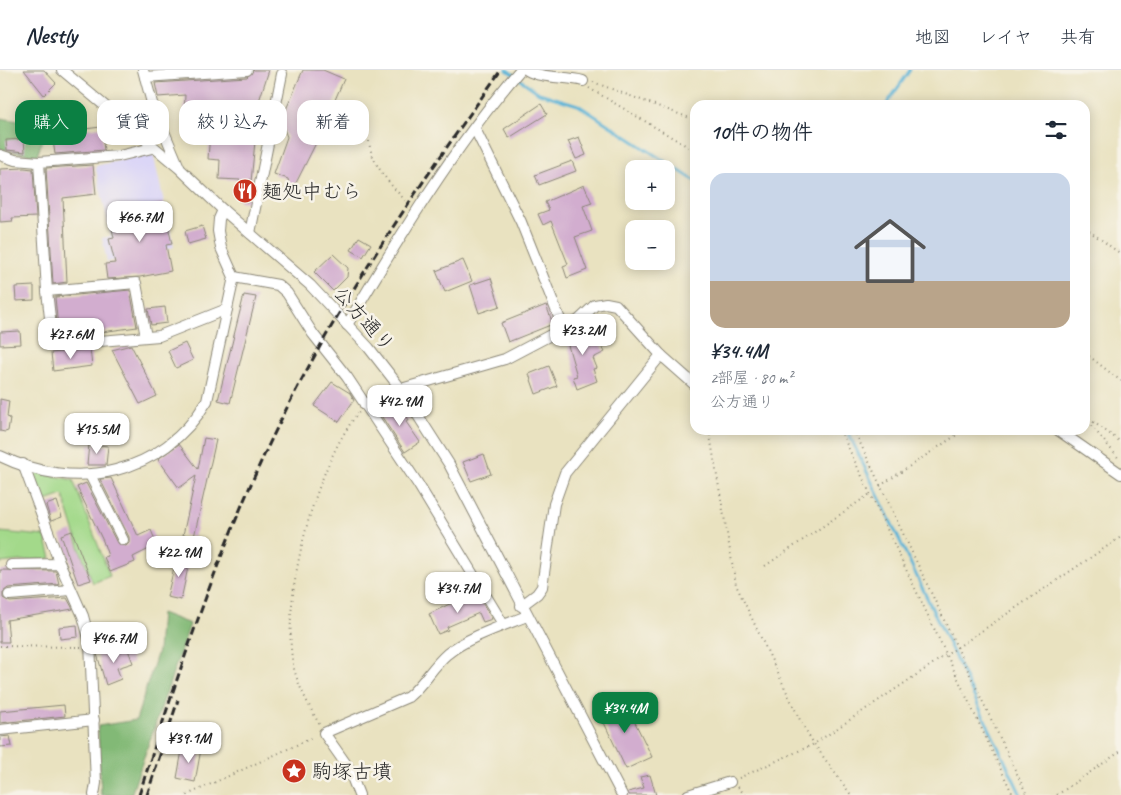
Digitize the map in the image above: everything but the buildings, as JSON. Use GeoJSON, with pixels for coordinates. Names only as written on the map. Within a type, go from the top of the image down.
{"type":"FeatureCollection","features":[{"type":"Feature","properties":{"kind":"street","name":"公方通り"},"geometry":{"type":"LineString","coordinates":[[62,70],[152,148],[179,168],[223,210],[310,285],[347,325],[401,389],[449,464],[622,795]]}},
{"type":"Feature","properties":{"kind":"street"},"geometry":{"type":"LineString","coordinates":[[179,168],[152,102],[144,73],[248,70]]}},
{"type":"Feature","properties":{"kind":"street"},"geometry":{"type":"LineString","coordinates":[[347,325],[418,213],[475,129],[520,70]]}},
{"type":"Feature","properties":{"kind":"street"},"geometry":{"type":"LineString","coordinates":[[527,70],[540,76],[555,76],[583,81]]}},
{"type":"Feature","properties":{"kind":"street"},"geometry":{"type":"LineString","coordinates":[[250,233],[282,74]]}},
{"type":"Feature","properties":{"kind":"street"},"geometry":{"type":"LineString","coordinates":[[475,129],[521,222],[563,327]]}},
{"type":"Feature","properties":{"kind":"street"},"geometry":{"type":"LineString","coordinates":[[0,155],[15,160],[39,162],[120,156],[152,148]]}},
{"type":"Feature","properties":{"kind":"street"},"geometry":{"type":"LineString","coordinates":[[39,162],[47,290],[53,346],[159,336],[226,309]]}},
{"type":"Feature","properties":{"kind":"street"},"geometry":{"type":"LineString","coordinates":[[0,456],[23,464],[68,475],[90,475],[132,466],[154,455],[177,438],[196,418],[207,401],[234,277],[221,248],[218,231],[219,219],[223,210]]}},
{"type":"Feature","properties":{"kind":"street"},"geometry":{"type":"LineString","coordinates":[[234,277],[278,285],[287,293],[313,334],[348,376],[365,405],[418,484],[503,624]]}},
{"type":"Feature","properties":{"kind":"street"},"geometry":{"type":"LineString","coordinates":[[47,290],[136,282],[146,337]]}},
{"type":"Feature","properties":{"kind":"street"},"geometry":{"type":"LineString","coordinates":[[365,405],[401,389],[504,359],[579,320],[595,305],[606,303],[616,304],[661,355],[690,381]]}},
{"type":"Feature","properties":{"kind":"street"},"geometry":{"type":"LineString","coordinates":[[522,606],[537,594],[542,587],[554,504],[565,473],[661,355]]}},
{"type":"Feature","properties":{"kind":"street"},"geometry":{"type":"LineString","coordinates":[[1065,435],[1121,474]]}},
{"type":"Feature","properties":{"kind":"street"},"geometry":{"type":"LineString","coordinates":[[23,464],[60,564],[83,616],[91,648],[94,720],[94,795]]}},
{"type":"Feature","properties":{"kind":"street"},"geometry":{"type":"LineString","coordinates":[[90,475],[124,540]]}},
{"type":"Feature","properties":{"kind":"street"},"geometry":{"type":"LineString","coordinates":[[11,565],[60,564]]}},
{"type":"Feature","properties":{"kind":"street"},"geometry":{"type":"LineString","coordinates":[[9,595],[71,590]]}},
{"type":"Feature","properties":{"kind":"street"},"geometry":{"type":"LineString","coordinates":[[359,795],[348,768],[324,733],[408,697],[449,652],[503,624],[527,616]]}},
{"type":"Feature","properties":{"kind":"street"},"geometry":{"type":"LineString","coordinates":[[0,730],[94,720]]}},
{"type":"Feature","properties":{"kind":"street"},"geometry":{"type":"LineString","coordinates":[[688,795],[730,782]]}},
{"type":"Feature","properties":{"kind":"path"},"geometry":{"type":"LineString","coordinates":[[583,81],[596,82],[690,118]]}},
{"type":"Feature","properties":{"kind":"path"},"geometry":{"type":"LineString","coordinates":[[583,81],[593,92],[690,148]]}},
{"type":"Feature","properties":{"kind":"path"},"geometry":{"type":"LineString","coordinates":[[369,141],[371,151],[382,172],[418,213]]}},
{"type":"Feature","properties":{"kind":"path"},"geometry":{"type":"LineString","coordinates":[[1090,232],[1121,254]]}},
{"type":"Feature","properties":{"kind":"path"},"geometry":{"type":"LineString","coordinates":[[1090,357],[1121,381]]}},
{"type":"Feature","properties":{"kind":"path"},"geometry":{"type":"LineString","coordinates":[[187,795],[324,733],[299,686],[292,660],[290,632],[297,569],[319,486],[333,452],[347,426],[365,405]]}},
{"type":"Feature","properties":{"kind":"path"},"geometry":{"type":"LineString","coordinates":[[1090,420],[1121,442]]}},
{"type":"Feature","properties":{"kind":"path"},"geometry":{"type":"LineString","coordinates":[[1090,423],[1121,462]]}},
{"type":"Feature","properties":{"kind":"path"},"geometry":{"type":"LineString","coordinates":[[710,435],[736,585],[814,744],[852,795]]}},
{"type":"Feature","properties":{"kind":"path"},"geometry":{"type":"LineString","coordinates":[[842,435],[1013,795]]}},
{"type":"Feature","properties":{"kind":"path"},"geometry":{"type":"LineString","coordinates":[[856,435],[956,649],[1027,795]]}},
{"type":"Feature","properties":{"kind":"path"},"geometry":{"type":"LineString","coordinates":[[880,486],[956,435]]}},
{"type":"Feature","properties":{"kind":"path"},"geometry":{"type":"LineString","coordinates":[[766,566],[870,494]]}},
{"type":"Feature","properties":{"kind":"path"},"geometry":{"type":"LineString","coordinates":[[730,782],[814,744],[1121,537]]}},
{"type":"Feature","properties":{"kind":"path"},"geometry":{"type":"LineString","coordinates":[[0,646],[91,648]]}},
{"type":"Feature","properties":{"kind":"path"},"geometry":{"type":"LineString","coordinates":[[1057,795],[1121,751]]}},
{"type":"Feature","properties":{"kind":"shaded area"},"geometry":{"type":"Polygon","coordinates":[[[153,153],[174,247],[107,262],[102,238],[111,236],[95,166],[153,153]]]}},
{"type":"Feature","properties":{"kind":"green space"},"geometry":{"type":"Polygon","coordinates":[[[0,118],[15,120],[15,145],[41,145],[37,156],[0,149],[0,118]]]}},
{"type":"Feature","properties":{"kind":"green space"},"geometry":{"type":"Polygon","coordinates":[[[28,470],[73,480],[110,576],[93,583],[81,553],[63,495],[43,502],[28,470]]]}},
{"type":"Feature","properties":{"kind":"green space"},"geometry":{"type":"Polygon","coordinates":[[[0,532],[45,536],[51,558],[0,563],[0,532]]]}},
{"type":"Feature","properties":{"kind":"green space"},"geometry":{"type":"Polygon","coordinates":[[[161,613],[190,624],[131,795],[101,795],[98,726],[136,720],[158,651],[161,613]]]}},
{"type":"Feature","properties":{"kind":"waterway"},"geometry":{"type":"LineString","coordinates":[[507,70],[539,93],[578,105],[690,178]]}},
{"type":"Feature","properties":{"kind":"waterway"},"geometry":{"type":"LineString","coordinates":[[889,100],[910,70]]}},
{"type":"Feature","properties":{"kind":"waterway"},"geometry":{"type":"LineString","coordinates":[[849,435],[1021,795]]}},
{"type":"Feature","properties":{"kind":"railway"},"geometry":{"type":"LineString","coordinates":[[139,795],[207,594],[246,495],[268,446],[315,355],[365,271],[445,150],[501,70]]}},
{"type":"Feature","properties":{"kind":"railway"},"geometry":{"type":"LineString","coordinates":[[147,795],[178,700]]}},
{"type":"Feature","properties":{"kind":"place","name":"麺処中むら"},"geometry":{"type":"Point","coordinates":[245,191]}},
{"type":"Feature","properties":{"kind":"place","name":"駒塚古墳"},"geometry":{"type":"Point","coordinates":[294,771]}}]}
